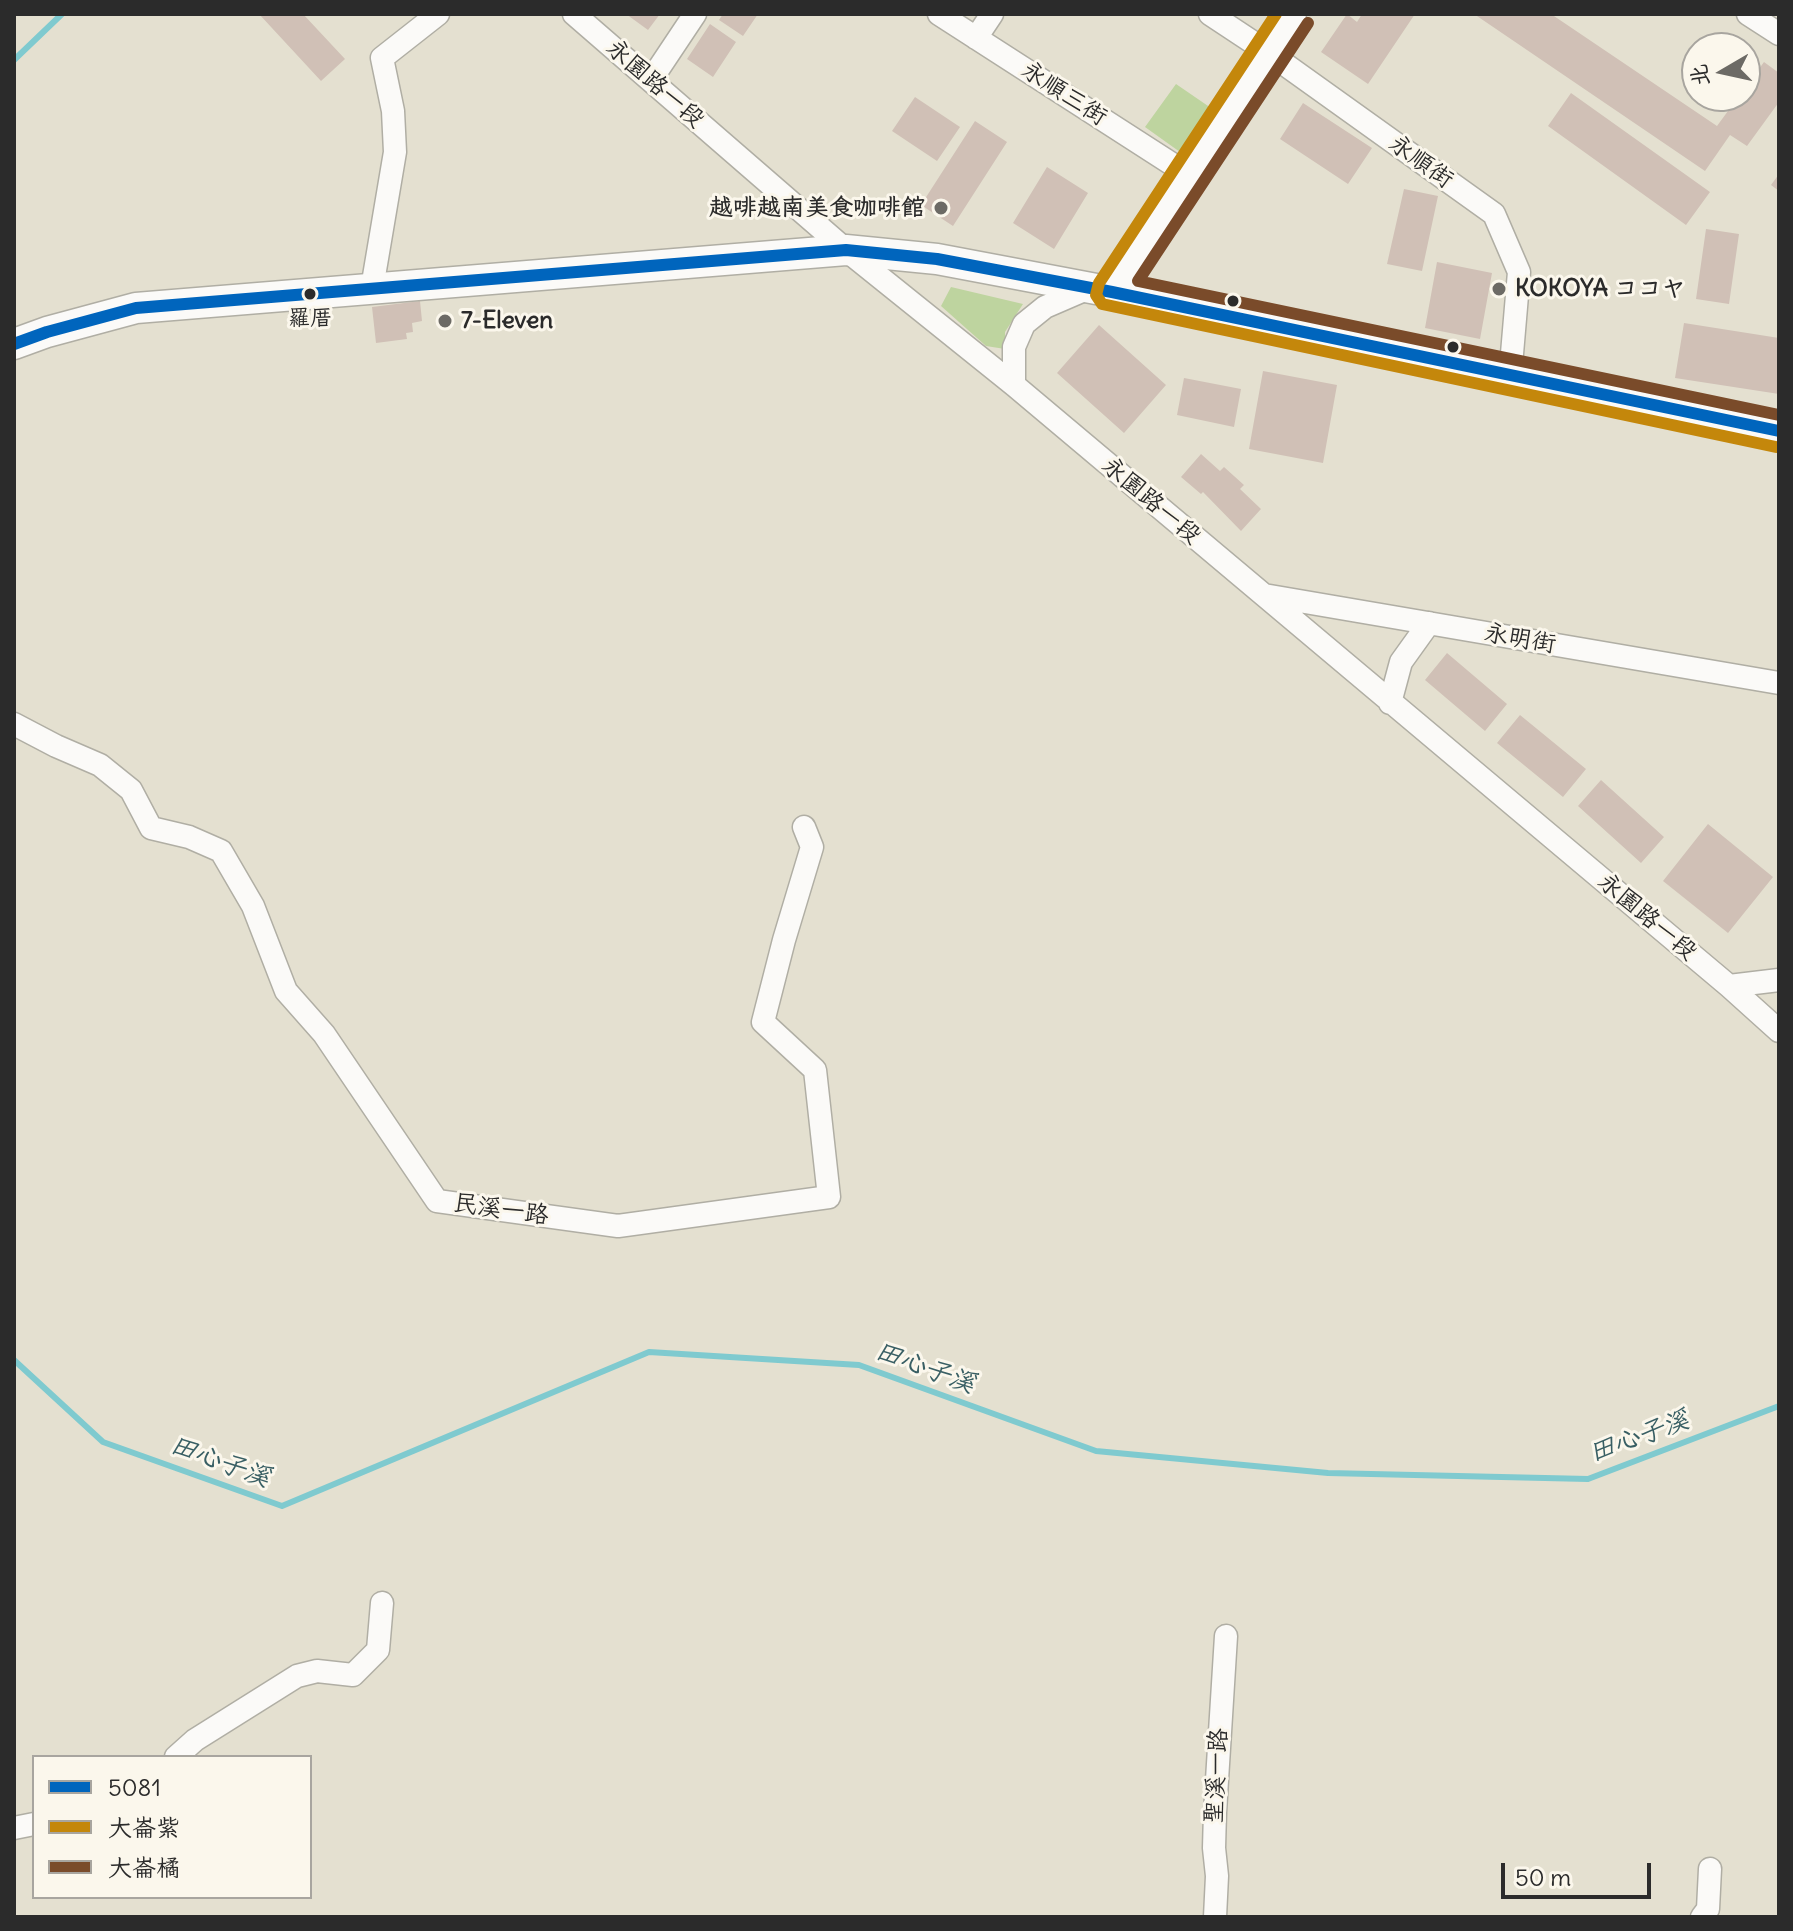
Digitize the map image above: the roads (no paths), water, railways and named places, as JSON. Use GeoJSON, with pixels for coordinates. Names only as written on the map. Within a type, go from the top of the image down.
{"type":"FeatureCollection","features":[{"type":"Feature","properties":{"kind":"street"},"geometry":{"type":"LineString","coordinates":[[372,288],[395,152],[393,111],[382,58],[438,14]]}},
{"type":"Feature","properties":{"kind":"street","name":"永園路一段"},"geometry":{"type":"LineString","coordinates":[[574,14],[846,250],[1014,385],[1779,1031]]}},
{"type":"Feature","properties":{"kind":"street"},"geometry":{"type":"LineString","coordinates":[[651,80],[695,14]]}},
{"type":"Feature","properties":{"kind":"street","name":"永順三街"},"geometry":{"type":"LineString","coordinates":[[939,14],[1189,175]]}},
{"type":"Feature","properties":{"kind":"street"},"geometry":{"type":"LineString","coordinates":[[976,38],[992,14]]}},
{"type":"Feature","properties":{"kind":"street","name":"永順街"},"geometry":{"type":"LineString","coordinates":[[1210,14],[1494,214],[1519,272],[1510,377]]}},
{"type":"Feature","properties":{"kind":"street"},"geometry":{"type":"LineString","coordinates":[[1014,385],[1014,347],[1024,324],[1045,307],[1100,290],[1189,175],[1295,14]]}},
{"type":"Feature","properties":{"kind":"street"},"geometry":{"type":"LineString","coordinates":[[1748,14],[1779,34]]}},
{"type":"Feature","properties":{"kind":"street"},"geometry":{"type":"LineString","coordinates":[[14,344],[136,308],[846,250],[937,259],[1100,290],[1779,431]]}},
{"type":"Feature","properties":{"kind":"street","name":"永明街"},"geometry":{"type":"LineString","coordinates":[[1261,594],[1779,683]]}},
{"type":"Feature","properties":{"kind":"street"},"geometry":{"type":"LineString","coordinates":[[1390,703],[1401,662],[1429,623]]}},
{"type":"Feature","properties":{"kind":"street","name":"民溪一路"},"geometry":{"type":"LineString","coordinates":[[14,724],[100,765],[131,790],[151,828],[189,837],[221,851],[253,906],[286,991],[324,1034],[437,1201],[618,1226],[829,1197],[815,1070],[763,1022],[812,847],[804,827]]}},
{"type":"Feature","properties":{"kind":"street"},"geometry":{"type":"LineString","coordinates":[[1729,986],[1779,980]]}},
{"type":"Feature","properties":{"kind":"street"},"geometry":{"type":"LineString","coordinates":[[1753,1007],[1779,1004]]}},
{"type":"Feature","properties":{"kind":"street"},"geometry":{"type":"LineString","coordinates":[[178,1755],[195,1740],[297,1676],[317,1671],[353,1675],[378,1650],[382,1603]]}},
{"type":"Feature","properties":{"kind":"street","name":"聖溪一路"},"geometry":{"type":"LineString","coordinates":[[1215,1917],[1215,1812],[1226,1636]]}},
{"type":"Feature","properties":{"kind":"street"},"geometry":{"type":"LineString","coordinates":[[1702,1917],[1708,1909],[1710,1869]]}},
{"type":"Feature","properties":{"kind":"waterway"},"geometry":{"type":"LineString","coordinates":[[14,60],[62,14]]}},
{"type":"Feature","properties":{"kind":"waterway","name":"田心子溪"},"geometry":{"type":"LineString","coordinates":[[14,1360],[103,1442],[282,1506],[649,1352],[859,1365],[1096,1451],[1328,1473],[1588,1479],[1779,1406]]}},
{"type":"Feature","properties":{"kind":"place","name":"越啡越南美食咖啡館"},"geometry":{"type":"Point","coordinates":[941,208]}},
{"type":"Feature","properties":{"kind":"place","name":"KOKOYA ココヤ"},"geometry":{"type":"Point","coordinates":[1499,289]}},
{"type":"Feature","properties":{"kind":"place","name":"羅厝"},"geometry":{"type":"Point","coordinates":[310,294]}},
{"type":"Feature","properties":{"kind":"place","name":"7-Eleven"},"geometry":{"type":"Point","coordinates":[445,321]}}]}
